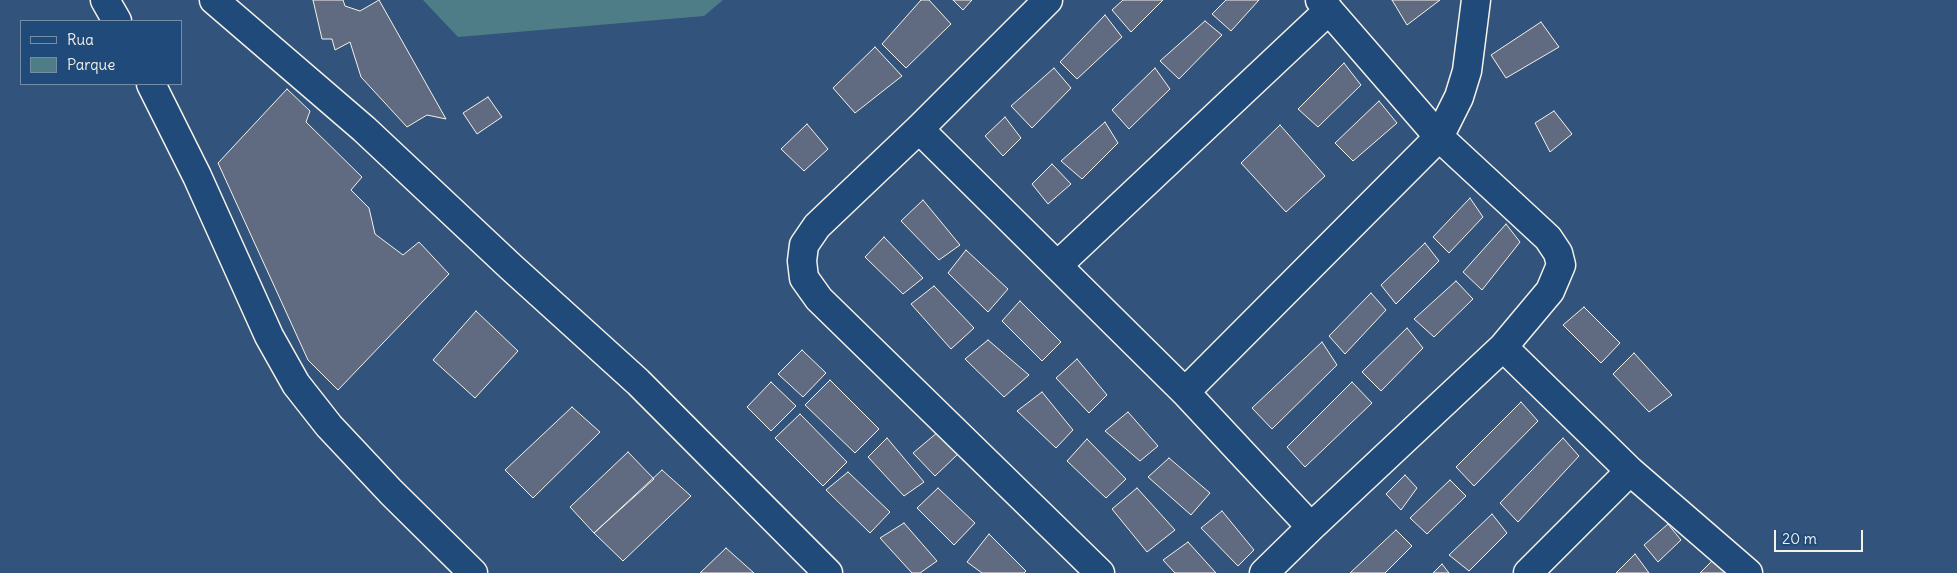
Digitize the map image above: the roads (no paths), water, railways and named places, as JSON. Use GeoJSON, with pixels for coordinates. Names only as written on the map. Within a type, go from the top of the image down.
{"type":"FeatureCollection","features":[{"type":"Feature","properties":{"kind":"street"},"geometry":{"type":"LineString","coordinates":[[105,0],[116,20]]}},
{"type":"Feature","properties":{"kind":"street"},"geometry":{"type":"LineString","coordinates":[[214,0],[364,128],[511,267],[638,382],[828,573]]}},
{"type":"Feature","properties":{"kind":"street"},"geometry":{"type":"LineString","coordinates":[[1048,0],[919,129],[817,226],[804,245],[802,261],[804,278],[819,299],[1100,573]]}},
{"type":"Feature","properties":{"kind":"street"},"geometry":{"type":"LineString","coordinates":[[1185,392],[1439,137],[1459,97],[1467,71],[1476,0]]}},
{"type":"Feature","properties":{"kind":"street"},"geometry":{"type":"LineString","coordinates":[[1058,265],[1325,5],[1439,137],[1548,238],[1558,253],[1560,266],[1550,292],[1503,347],[1264,573]]}},
{"type":"Feature","properties":{"kind":"street"},"geometry":{"type":"LineString","coordinates":[[151,85],[197,176],[269,336],[296,384],[329,426],[391,492],[473,573]]}},
{"type":"Feature","properties":{"kind":"street"},"geometry":{"type":"LineString","coordinates":[[919,129],[1185,392],[1311,527]]}},
{"type":"Feature","properties":{"kind":"street"},"geometry":{"type":"LineString","coordinates":[[1503,347],[1630,471],[1748,573]]}},
{"type":"Feature","properties":{"kind":"street"},"geometry":{"type":"LineString","coordinates":[[1528,573],[1630,471]]}}]}
